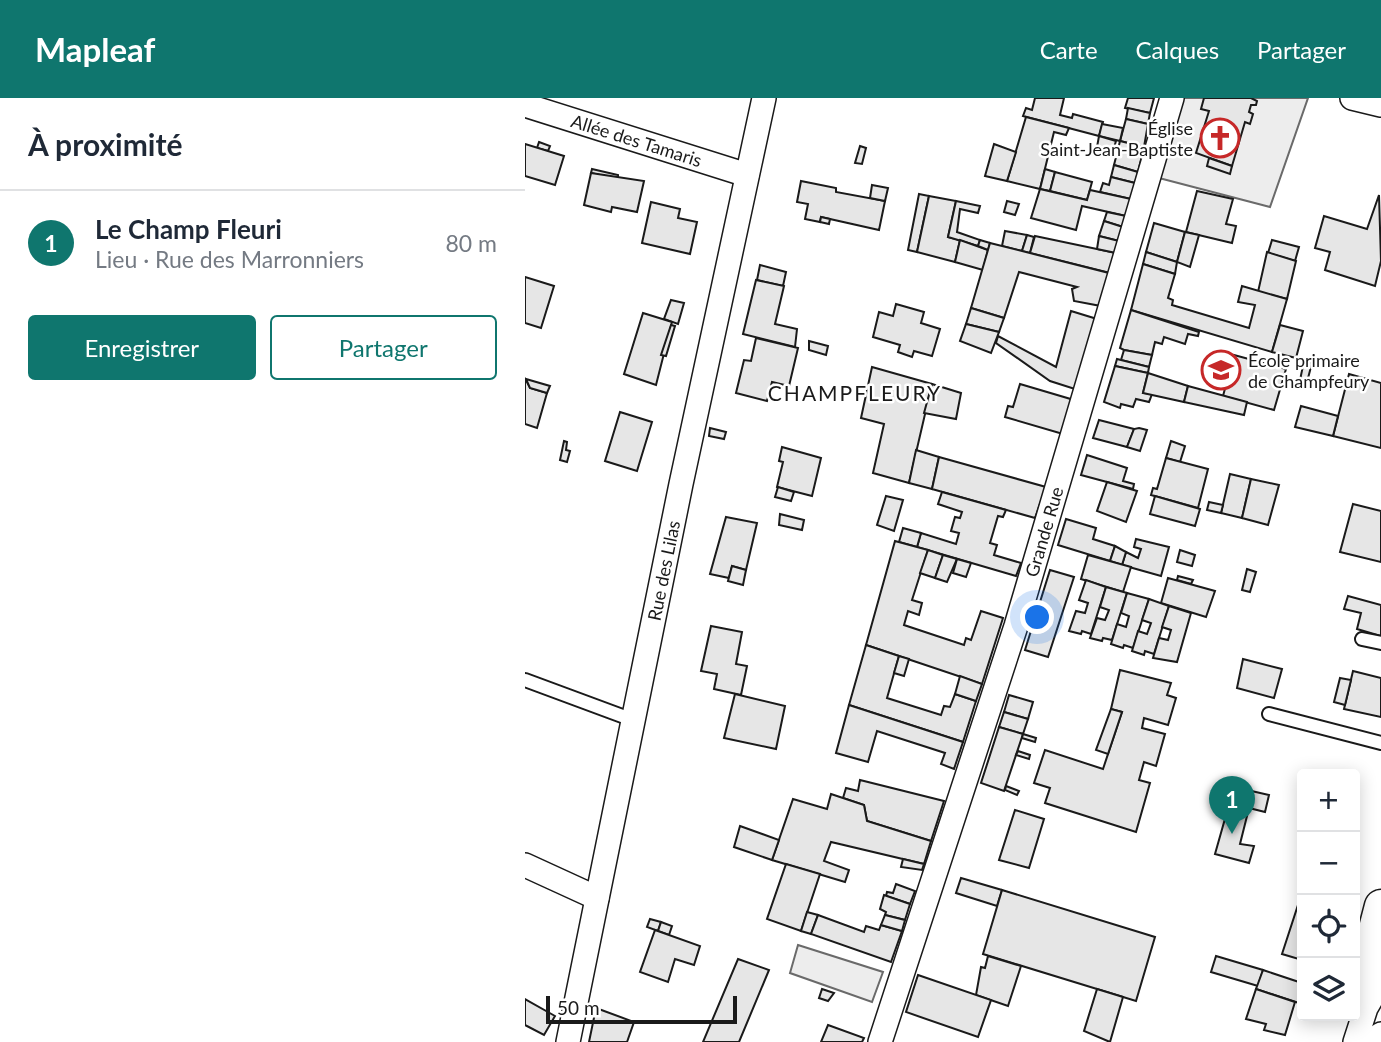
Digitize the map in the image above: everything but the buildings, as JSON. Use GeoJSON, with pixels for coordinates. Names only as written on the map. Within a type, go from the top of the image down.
{"type":"FeatureCollection","features":[{"type":"Feature","properties":{"kind":"street","name":"Rue des Lilas"},"geometry":{"type":"LineString","coordinates":[[568,1042],[764,98]]}},
{"type":"Feature","properties":{"kind":"street","name":"Grande Rue"},"geometry":{"type":"LineString","coordinates":[[880,1042],[1016,626],[1172,98]]}},
{"type":"Feature","properties":{"kind":"street"},"geometry":{"type":"LineString","coordinates":[[1352,98],[1381,106]]}},
{"type":"Feature","properties":{"kind":"street","name":"Allée des Tamaris"},"geometry":{"type":"LineString","coordinates":[[525,105],[747,175]]}},
{"type":"Feature","properties":{"kind":"street"},"geometry":{"type":"LineString","coordinates":[[525,865],[597,898]]}},
{"type":"Feature","properties":{"kind":"street"},"geometry":{"type":"LineString","coordinates":[[1355,1042],[1366,1008],[1377,992],[1364,971],[1381,906]]}},
{"type":"Feature","properties":{"kind":"street"},"geometry":{"type":"LineString","coordinates":[[1369,1042],[1381,1034]]}},
{"type":"Feature","properties":{"kind":"lane"},"geometry":{"type":"LineString","coordinates":[[1362,639],[1381,643]]}},
{"type":"Feature","properties":{"kind":"lane"},"geometry":{"type":"LineString","coordinates":[[525,680],[633,720]]}},
{"type":"Feature","properties":{"kind":"lane"},"geometry":{"type":"LineString","coordinates":[[1269,714],[1381,743]]}},
{"type":"Feature","properties":{"kind":"shaded area"},"geometry":{"type":"Polygon","coordinates":[[[1178,98],[1308,98],[1270,207],[1159,178],[1178,98]]]}},
{"type":"Feature","properties":{"kind":"shaded area"},"geometry":{"type":"Polygon","coordinates":[[[798,945],[883,972],[872,1002],[790,973],[798,945]]]}},
{"type":"Feature","properties":{"kind":"place","name":"Église Saint-Jean-Baptiste"},"geometry":{"type":"Point","coordinates":[1220,138]}},
{"type":"Feature","properties":{"kind":"place","name":"École primaire de Champfeury"},"geometry":{"type":"Point","coordinates":[1221,370]}},
{"type":"Feature","properties":{"kind":"place","name":"Le Champ Fleuri"},"geometry":{"type":"Point","coordinates":[1232,834]}},
{"type":"Feature","properties":{"kind":"district","name":"CHAMPFLEURY"},"geometry":{"type":"Point","coordinates":[855,392]}}]}
